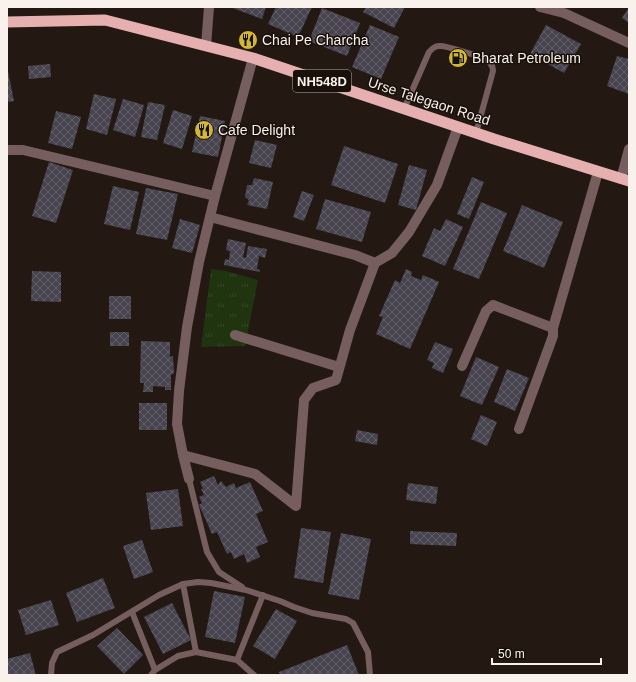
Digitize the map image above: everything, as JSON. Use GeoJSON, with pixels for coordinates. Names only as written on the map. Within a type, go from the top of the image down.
{"type":"FeatureCollection","features":[{"type":"Feature","properties":{"kind":"highway","name":"Urse Talegaon Road"},"geometry":{"type":"LineString","coordinates":[[7,22],[104,20],[253,58],[476,133],[625,180]]}},
{"type":"Feature","properties":{"kind":"street"},"geometry":{"type":"LineString","coordinates":[[206,46],[209,7]]}},
{"type":"Feature","properties":{"kind":"street"},"geometry":{"type":"LineString","coordinates":[[540,7],[564,13],[629,44]]}},
{"type":"Feature","properties":{"kind":"street"},"geometry":{"type":"LineString","coordinates":[[189,479],[177,424],[179,390],[187,327],[199,262],[215,196],[253,58]]}},
{"type":"Feature","properties":{"kind":"street"},"geometry":{"type":"LineString","coordinates":[[183,455],[254,474],[296,506],[304,400],[313,388],[336,380],[350,330],[375,263],[392,253],[409,232],[436,185],[458,127]]}},
{"type":"Feature","properties":{"kind":"street"},"geometry":{"type":"LineString","coordinates":[[625,180],[629,149]]}},
{"type":"Feature","properties":{"kind":"street"},"geometry":{"type":"LineString","coordinates":[[7,150],[23,150],[215,196]]}},
{"type":"Feature","properties":{"kind":"street"},"geometry":{"type":"LineString","coordinates":[[518,429],[553,336],[553,328],[598,172]]}},
{"type":"Feature","properties":{"kind":"street"},"geometry":{"type":"LineString","coordinates":[[210,217],[355,254],[375,263]]}},
{"type":"Feature","properties":{"kind":"street"},"geometry":{"type":"LineString","coordinates":[[462,366],[486,311],[493,305],[553,328]]}},
{"type":"Feature","properties":{"kind":"street"},"geometry":{"type":"LineString","coordinates":[[235,335],[340,367]]}},
{"type":"Feature","properties":{"kind":"lane"},"geometry":{"type":"LineString","coordinates":[[404,109],[432,48],[440,46],[464,52],[487,60],[492,65],[493,71],[476,133]]}},
{"type":"Feature","properties":{"kind":"lane"},"geometry":{"type":"LineString","coordinates":[[189,479],[207,552],[219,572],[246,590]]}},
{"type":"Feature","properties":{"kind":"lane"},"geometry":{"type":"LineString","coordinates":[[51,675],[52,663],[57,652],[93,635],[160,595],[183,584],[198,582],[246,590],[312,613],[346,619],[353,623],[368,652],[370,675]]}},
{"type":"Feature","properties":{"kind":"lane"},"geometry":{"type":"LineString","coordinates":[[183,584],[196,652]]}},
{"type":"Feature","properties":{"kind":"lane"},"geometry":{"type":"LineString","coordinates":[[237,660],[262,595]]}},
{"type":"Feature","properties":{"kind":"lane"},"geometry":{"type":"LineString","coordinates":[[132,612],[153,673],[178,656],[196,652],[237,660],[254,675]]}},
{"type":"Feature","properties":{"kind":"green space"},"geometry":{"type":"Polygon","coordinates":[[[211,269],[226,271],[258,280],[245,346],[201,347],[211,269]]]}},
{"type":"Feature","properties":{"kind":"building"},"geometry":{"type":"Polygon","coordinates":[[[230,7],[266,7],[262,19],[230,7]]]}},
{"type":"Feature","properties":{"kind":"building"},"geometry":{"type":"Polygon","coordinates":[[[276,7],[312,7],[298,37],[268,24],[276,7]]]}},
{"type":"Feature","properties":{"kind":"building"},"geometry":{"type":"Polygon","coordinates":[[[366,7],[405,7],[394,28],[363,12],[366,7]]]}},
{"type":"Feature","properties":{"kind":"building"},"geometry":{"type":"Polygon","coordinates":[[[322,8],[360,23],[347,56],[309,41],[322,8]]]}},
{"type":"Feature","properties":{"kind":"building"},"geometry":{"type":"Polygon","coordinates":[[[628,9],[629,10],[629,23],[622,18],[628,9]]]}},
{"type":"Feature","properties":{"kind":"building"},"geometry":{"type":"Polygon","coordinates":[[[370,25],[399,37],[381,79],[352,67],[370,25]]]}},
{"type":"Feature","properties":{"kind":"building"},"geometry":{"type":"Polygon","coordinates":[[[546,25],[581,44],[564,73],[530,54],[546,25]]]}},
{"type":"Feature","properties":{"kind":"building"},"geometry":{"type":"Polygon","coordinates":[[[617,56],[629,59],[629,94],[607,86],[617,56]]]}},
{"type":"Feature","properties":{"kind":"building"},"geometry":{"type":"Polygon","coordinates":[[[50,64],[51,77],[29,79],[28,66],[50,64]]]}},
{"type":"Feature","properties":{"kind":"building"},"geometry":{"type":"Polygon","coordinates":[[[7,71],[14,101],[7,102],[7,71]]]}},
{"type":"Feature","properties":{"kind":"building"},"geometry":{"type":"Polygon","coordinates":[[[94,94],[116,99],[107,135],[86,129],[94,94]]]}},
{"type":"Feature","properties":{"kind":"building"},"geometry":{"type":"Polygon","coordinates":[[[123,99],[144,105],[135,137],[113,130],[123,99]]]}},
{"type":"Feature","properties":{"kind":"building"},"geometry":{"type":"Polygon","coordinates":[[[148,102],[165,105],[157,140],[141,137],[148,102]]]}},
{"type":"Feature","properties":{"kind":"building"},"geometry":{"type":"Polygon","coordinates":[[[173,110],[192,116],[182,149],[163,143],[173,110]]]}},
{"type":"Feature","properties":{"kind":"building"},"geometry":{"type":"Polygon","coordinates":[[[56,111],[81,117],[72,149],[48,143],[56,111]]]}},
{"type":"Feature","properties":{"kind":"building"},"geometry":{"type":"Polygon","coordinates":[[[200,116],[225,121],[218,157],[192,152],[200,116]]]}},
{"type":"Feature","properties":{"kind":"building"},"geometry":{"type":"Polygon","coordinates":[[[255,140],[277,145],[271,168],[249,163],[255,140]]]}},
{"type":"Feature","properties":{"kind":"building"},"geometry":{"type":"Polygon","coordinates":[[[344,146],[398,164],[385,203],[331,185],[344,146]]]}},
{"type":"Feature","properties":{"kind":"building"},"geometry":{"type":"Polygon","coordinates":[[[49,162],[73,170],[56,223],[32,216],[49,162]]]}},
{"type":"Feature","properties":{"kind":"building"},"geometry":{"type":"Polygon","coordinates":[[[409,165],[427,170],[416,210],[398,205],[409,165]]]}},
{"type":"Feature","properties":{"kind":"building"},"geometry":{"type":"Polygon","coordinates":[[[472,177],[484,182],[469,219],[457,214],[472,177]]]}},
{"type":"Feature","properties":{"kind":"building"},"geometry":{"type":"Polygon","coordinates":[[[254,178],[273,182],[267,209],[247,205],[249,200],[245,197],[247,185],[252,185],[254,178]]]}},
{"type":"Feature","properties":{"kind":"building"},"geometry":{"type":"Polygon","coordinates":[[[113,186],[139,192],[130,230],[104,224],[113,186]]]}},
{"type":"Feature","properties":{"kind":"building"},"geometry":{"type":"Polygon","coordinates":[[[146,188],[178,194],[167,240],[136,234],[146,188]]]}},
{"type":"Feature","properties":{"kind":"building"},"geometry":{"type":"Polygon","coordinates":[[[302,191],[314,195],[304,221],[293,217],[302,191]]]}},
{"type":"Feature","properties":{"kind":"building"},"geometry":{"type":"Polygon","coordinates":[[[325,199],[371,212],[362,242],[316,229],[325,199]]]}},
{"type":"Feature","properties":{"kind":"building"},"geometry":{"type":"Polygon","coordinates":[[[481,202],[507,213],[479,279],[453,269],[481,202]]]}},
{"type":"Feature","properties":{"kind":"building"},"geometry":{"type":"Polygon","coordinates":[[[522,205],[563,222],[544,268],[503,251],[522,205]]]}},
{"type":"Feature","properties":{"kind":"building"},"geometry":{"type":"Polygon","coordinates":[[[180,219],[200,225],[192,253],[172,248],[180,219]]]}},
{"type":"Feature","properties":{"kind":"building"},"geometry":{"type":"Polygon","coordinates":[[[446,219],[463,227],[445,266],[422,256],[434,228],[440,231],[446,219]]]}},
{"type":"Feature","properties":{"kind":"building"},"geometry":{"type":"Polygon","coordinates":[[[228,239],[246,243],[243,257],[246,258],[248,246],[267,249],[265,258],[259,256],[257,269],[260,270],[260,272],[224,265],[225,259],[229,260],[230,251],[226,250],[228,239]]]}},
{"type":"Feature","properties":{"kind":"building"},"geometry":{"type":"Polygon","coordinates":[[[406,269],[412,272],[411,276],[421,280],[423,275],[439,282],[410,349],[376,334],[383,317],[379,316],[395,280],[400,283],[406,269]]]}},
{"type":"Feature","properties":{"kind":"building"},"geometry":{"type":"Polygon","coordinates":[[[32,271],[61,272],[61,302],[31,301],[32,271]]]}},
{"type":"Feature","properties":{"kind":"building"},"geometry":{"type":"Polygon","coordinates":[[[109,296],[131,296],[131,319],[109,319],[109,296]]]}},
{"type":"Feature","properties":{"kind":"building"},"geometry":{"type":"Polygon","coordinates":[[[110,332],[129,332],[129,346],[110,346],[110,332]]]}},
{"type":"Feature","properties":{"kind":"building"},"geometry":{"type":"Polygon","coordinates":[[[141,341],[170,342],[170,357],[173,356],[174,373],[171,375],[171,390],[165,390],[165,387],[153,386],[153,392],[143,392],[144,383],[140,383],[141,341]]]}},
{"type":"Feature","properties":{"kind":"building"},"geometry":{"type":"Polygon","coordinates":[[[435,342],[453,349],[443,373],[432,368],[434,363],[427,360],[435,342]]]}},
{"type":"Feature","properties":{"kind":"building"},"geometry":{"type":"Polygon","coordinates":[[[476,357],[499,367],[482,405],[460,396],[476,357]]]}},
{"type":"Feature","properties":{"kind":"building"},"geometry":{"type":"Polygon","coordinates":[[[507,369],[529,378],[515,411],[494,402],[507,369]]]}},
{"type":"Feature","properties":{"kind":"building"},"geometry":{"type":"Polygon","coordinates":[[[139,403],[167,403],[167,430],[139,430],[139,403]]]}},
{"type":"Feature","properties":{"kind":"building"},"geometry":{"type":"Polygon","coordinates":[[[481,415],[497,422],[487,446],[471,439],[481,415]]]}},
{"type":"Feature","properties":{"kind":"building"},"geometry":{"type":"Polygon","coordinates":[[[357,430],[378,434],[377,445],[355,441],[357,430]]]}},
{"type":"Feature","properties":{"kind":"building"},"geometry":{"type":"Polygon","coordinates":[[[214,476],[218,485],[221,481],[226,487],[234,483],[236,488],[250,482],[263,511],[256,514],[268,542],[256,547],[260,557],[247,563],[244,554],[234,559],[231,552],[227,554],[217,532],[212,534],[199,505],[202,503],[199,497],[204,495],[200,482],[214,476]]]}},
{"type":"Feature","properties":{"kind":"building"},"geometry":{"type":"Polygon","coordinates":[[[408,483],[438,487],[436,504],[406,500],[408,483]]]}},
{"type":"Feature","properties":{"kind":"building"},"geometry":{"type":"Polygon","coordinates":[[[178,489],[183,526],[151,530],[146,493],[178,489]]]}},
{"type":"Feature","properties":{"kind":"building"},"geometry":{"type":"Polygon","coordinates":[[[301,528],[331,532],[323,583],[294,578],[301,528]]]}},
{"type":"Feature","properties":{"kind":"building"},"geometry":{"type":"Polygon","coordinates":[[[410,531],[457,533],[456,546],[410,544],[410,531]]]}},
{"type":"Feature","properties":{"kind":"building"},"geometry":{"type":"Polygon","coordinates":[[[341,533],[371,539],[359,600],[328,594],[341,533]]]}},
{"type":"Feature","properties":{"kind":"building"},"geometry":{"type":"Polygon","coordinates":[[[142,540],[153,572],[134,579],[123,546],[142,540]]]}},
{"type":"Feature","properties":{"kind":"building"},"geometry":{"type":"Polygon","coordinates":[[[103,578],[115,608],[77,622],[66,593],[103,578]]]}},
{"type":"Feature","properties":{"kind":"building"},"geometry":{"type":"Polygon","coordinates":[[[214,591],[245,597],[235,643],[205,637],[214,591]]]}},
{"type":"Feature","properties":{"kind":"building"},"geometry":{"type":"Polygon","coordinates":[[[51,600],[59,625],[26,635],[18,610],[51,600]]]}},
{"type":"Feature","properties":{"kind":"building"},"geometry":{"type":"Polygon","coordinates":[[[172,603],[191,640],[163,654],[144,617],[172,603]]]}},
{"type":"Feature","properties":{"kind":"building"},"geometry":{"type":"Polygon","coordinates":[[[276,609],[297,621],[275,659],[253,646],[276,609]]]}},
{"type":"Feature","properties":{"kind":"building"},"geometry":{"type":"Polygon","coordinates":[[[117,628],[143,655],[124,674],[97,646],[117,628]]]}},
{"type":"Feature","properties":{"kind":"building"},"geometry":{"type":"Polygon","coordinates":[[[347,645],[359,675],[280,675],[279,672],[347,645]]]}},
{"type":"Feature","properties":{"kind":"building"},"geometry":{"type":"Polygon","coordinates":[[[30,653],[36,675],[7,675],[7,659],[30,653]]]}},
{"type":"Feature","properties":{"kind":"place","name":"Chai Pe Charcha"},"geometry":{"type":"Point","coordinates":[248,40]}},
{"type":"Feature","properties":{"kind":"place","name":"Bharat Petroleum"},"geometry":{"type":"Point","coordinates":[458,58]}},
{"type":"Feature","properties":{"kind":"place","name":"Cafe Delight"},"geometry":{"type":"Point","coordinates":[204,130]}}]}
